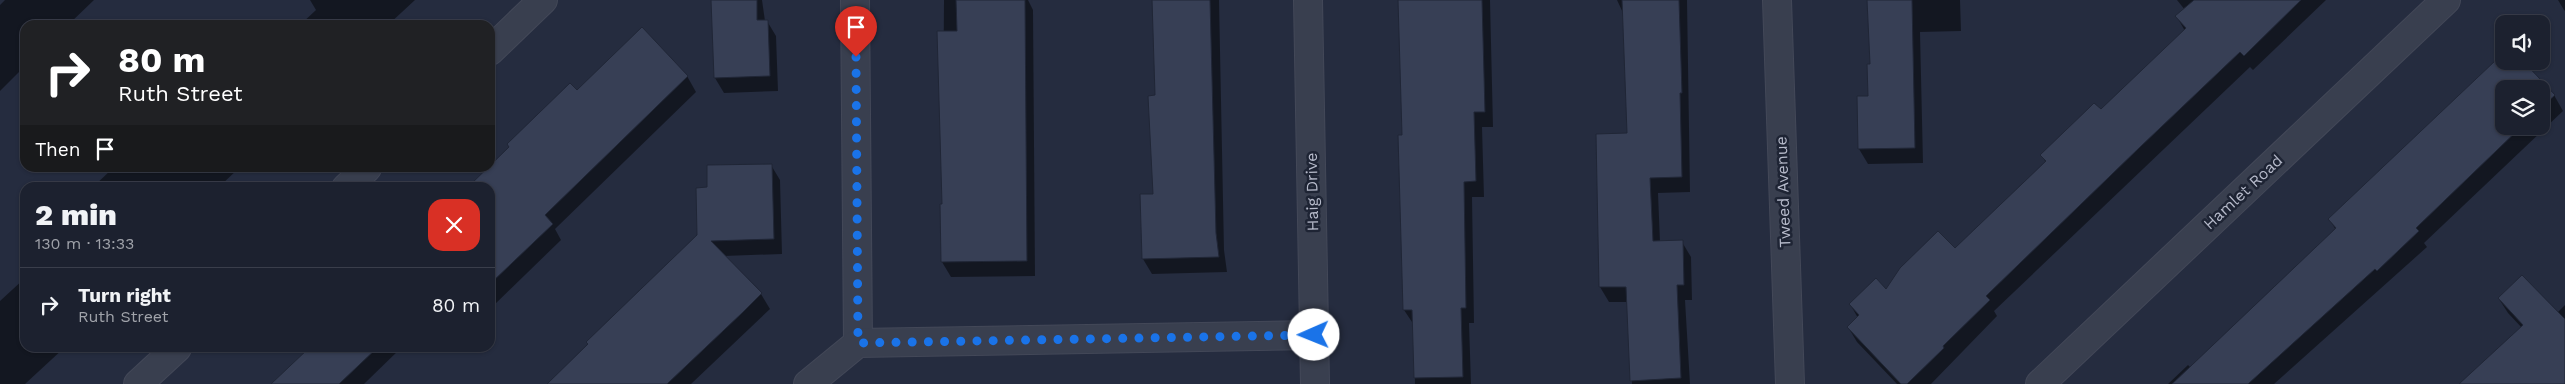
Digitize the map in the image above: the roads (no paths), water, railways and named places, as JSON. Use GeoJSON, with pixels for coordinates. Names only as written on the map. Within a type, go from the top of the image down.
{"type":"FeatureCollection","features":[{"type":"Feature","properties":{"kind":"street"},"geometry":{"type":"LineString","coordinates":[[495,46],[543,0]]}},
{"type":"Feature","properties":{"kind":"street"},"geometry":{"type":"LineString","coordinates":[[855,0],[858,343]]}},
{"type":"Feature","properties":{"kind":"street","name":"Haig Drive"},"geometry":{"type":"LineString","coordinates":[[1308,0],[1315,384]]}},
{"type":"Feature","properties":{"kind":"street","name":"Tweed Avenue"},"geometry":{"type":"LineString","coordinates":[[1777,0],[1790,384]]}},
{"type":"Feature","properties":{"kind":"street","name":"Hamlet Road"},"geometry":{"type":"LineString","coordinates":[[2040,384],[2446,0]]}},
{"type":"Feature","properties":{"kind":"street"},"geometry":{"type":"LineString","coordinates":[[352,182],[363,172]]}},
{"type":"Feature","properties":{"kind":"street"},"geometry":{"type":"LineString","coordinates":[[808,384],[858,343],[1314,335]]}},
{"type":"Feature","properties":{"kind":"street"},"geometry":{"type":"LineString","coordinates":[[138,384],[173,352]]}}]}
